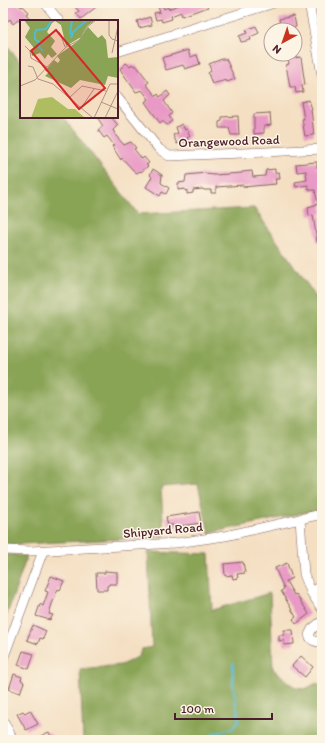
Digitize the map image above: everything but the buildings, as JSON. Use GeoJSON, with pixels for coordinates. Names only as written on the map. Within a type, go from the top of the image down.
{"type":"FeatureCollection","features":[{"type":"Feature","properties":{"kind":"street"},"geometry":{"type":"LineString","coordinates":[[45,3],[58,20]]}},
{"type":"Feature","properties":{"kind":"street"},"geometry":{"type":"LineString","coordinates":[[118,52],[274,3]]}},
{"type":"Feature","properties":{"kind":"street"},"geometry":{"type":"LineString","coordinates":[[309,3],[322,75]]}},
{"type":"Feature","properties":{"kind":"street","name":"Orangewood Road"},"geometry":{"type":"LineString","coordinates":[[118,98],[159,149],[169,156],[322,149]]}},
{"type":"Feature","properties":{"kind":"street","name":"Shipyard Road"},"geometry":{"type":"LineString","coordinates":[[3,550],[43,551],[184,542],[225,536],[322,514]]}},
{"type":"Feature","properties":{"kind":"street"},"geometry":{"type":"LineString","coordinates":[[300,519],[304,574],[311,592],[322,609]]}},
{"type":"Feature","properties":{"kind":"street"},"geometry":{"type":"LineString","coordinates":[[3,659],[43,551]]}},
{"type":"Feature","properties":{"kind":"street"},"geometry":{"type":"LineString","coordinates":[[311,592],[322,586]]}},
{"type":"Feature","properties":{"kind":"street"},"geometry":{"type":"LineString","coordinates":[[322,621],[312,629],[309,635],[310,638],[316,642],[322,641]]}},
{"type":"Feature","properties":{"kind":"street"},"geometry":{"type":"LineString","coordinates":[[3,720],[13,740]]}},
{"type":"Feature","properties":{"kind":"green space"},"geometry":{"type":"Polygon","coordinates":[[[3,40],[20,62],[20,118],[64,118],[138,214],[254,208],[316,297],[322,351],[322,509],[209,533],[198,484],[161,487],[164,537],[3,544],[3,40]]]}},
{"type":"Feature","properties":{"kind":"green space"},"geometry":{"type":"Polygon","coordinates":[[[148,552],[209,554],[212,610],[270,593],[273,669],[296,688],[305,689],[317,683],[322,688],[322,740],[83,740],[80,669],[121,665],[138,657],[142,649],[152,647],[148,552]]]}},
{"type":"Feature","properties":{"kind":"green space"},"geometry":{"type":"Polygon","coordinates":[[[3,554],[27,556],[3,626],[3,554]]]}},
{"type":"Feature","properties":{"kind":"waterway"},"geometry":{"type":"LineString","coordinates":[[208,740],[213,734],[233,728],[239,720],[233,685],[233,663]]}}]}
